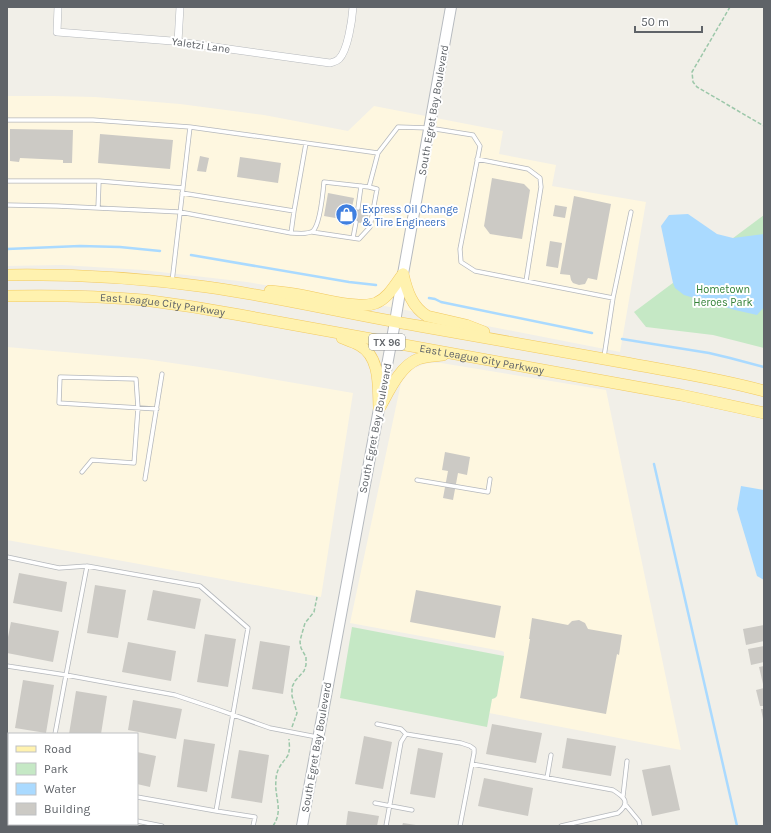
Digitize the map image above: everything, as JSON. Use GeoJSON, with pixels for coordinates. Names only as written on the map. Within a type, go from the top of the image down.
{"type":"FeatureCollection","features":[{"type":"Feature","properties":{"kind":"main road","name":"South Egret Bay Boulevard"},"geometry":{"type":"LineString","coordinates":[[302,826],[395,322],[451,7]]}},
{"type":"Feature","properties":{"kind":"main road","name":"East League City Parkway"},"geometry":{"type":"LineString","coordinates":[[7,275],[46,274],[109,277],[209,288],[703,377],[764,391]]}},
{"type":"Feature","properties":{"kind":"main road"},"geometry":{"type":"LineString","coordinates":[[246,294],[269,291],[362,306],[374,303],[384,297],[403,274]]}},
{"type":"Feature","properties":{"kind":"main road"},"geometry":{"type":"LineString","coordinates":[[403,274],[406,288],[412,301],[422,313],[427,316],[466,325],[506,341]]}},
{"type":"Feature","properties":{"kind":"main road","name":"East League City Parkway"},"geometry":{"type":"LineString","coordinates":[[7,296],[65,296],[142,300],[240,314],[391,343],[681,395],[764,413]]}},
{"type":"Feature","properties":{"kind":"main road"},"geometry":{"type":"LineString","coordinates":[[313,328],[359,345],[366,350],[374,362],[378,373],[379,408]]}},
{"type":"Feature","properties":{"kind":"main road"},"geometry":{"type":"LineString","coordinates":[[379,408],[404,368],[412,362],[420,358],[454,354]]}},
{"type":"Feature","properties":{"kind":"street","name":"Yaletzi Lane"},"geometry":{"type":"LineString","coordinates":[[58,7],[57,32],[178,42],[330,63],[337,61],[342,55],[349,36],[353,7]]}},
{"type":"Feature","properties":{"kind":"street"},"geometry":{"type":"LineString","coordinates":[[178,42],[180,7]]}},
{"type":"Feature","properties":{"kind":"lane"},"geometry":{"type":"LineString","coordinates":[[7,120],[93,120],[190,127],[378,153]]}},
{"type":"Feature","properties":{"kind":"lane"},"geometry":{"type":"LineString","coordinates":[[172,283],[190,127]]}},
{"type":"Feature","properties":{"kind":"lane"},"geometry":{"type":"LineString","coordinates":[[369,187],[378,153],[398,127],[429,128],[473,135],[480,146],[460,249],[461,262],[475,271],[613,298]]}},
{"type":"Feature","properties":{"kind":"lane"},"geometry":{"type":"LineString","coordinates":[[291,233],[306,143]]}},
{"type":"Feature","properties":{"kind":"lane"},"geometry":{"type":"LineString","coordinates":[[477,159],[528,169],[540,178],[541,187],[526,281]]}},
{"type":"Feature","properties":{"kind":"lane"},"geometry":{"type":"LineString","coordinates":[[7,181],[98,182],[183,188]]}},
{"type":"Feature","properties":{"kind":"lane"},"geometry":{"type":"LineString","coordinates":[[98,182],[98,208]]}},
{"type":"Feature","properties":{"kind":"lane"},"geometry":{"type":"LineString","coordinates":[[7,205],[180,212],[291,233],[304,234],[312,232],[359,239],[370,227],[377,188],[324,182],[317,224],[312,232]]}},
{"type":"Feature","properties":{"kind":"lane"},"geometry":{"type":"LineString","coordinates":[[358,208],[361,186]]}},
{"type":"Feature","properties":{"kind":"lane"},"geometry":{"type":"LineString","coordinates":[[182,193],[294,211]]}},
{"type":"Feature","properties":{"kind":"lane"},"geometry":{"type":"LineString","coordinates":[[604,359],[613,298],[631,212]]}},
{"type":"Feature","properties":{"kind":"lane"},"geometry":{"type":"LineString","coordinates":[[353,238],[356,222]]}},
{"type":"Feature","properties":{"kind":"lane"},"geometry":{"type":"LineString","coordinates":[[145,479],[162,374]]}},
{"type":"Feature","properties":{"kind":"lane"},"geometry":{"type":"LineString","coordinates":[[82,472],[92,460],[134,463],[138,408],[136,379],[60,377],[59,403],[138,408],[157,408]]}},
{"type":"Feature","properties":{"kind":"lane"},"geometry":{"type":"LineString","coordinates":[[417,480],[488,492],[490,479]]}},
{"type":"Feature","properties":{"kind":"lane"},"geometry":{"type":"LineString","coordinates":[[7,557],[59,568],[87,566],[200,586],[248,628],[216,811]]}},
{"type":"Feature","properties":{"kind":"lane"},"geometry":{"type":"LineString","coordinates":[[55,733],[87,566]]}},
{"type":"Feature","properties":{"kind":"lane"},"geometry":{"type":"LineString","coordinates":[[7,666],[175,695],[270,728],[318,737]]}},
{"type":"Feature","properties":{"kind":"lane"},"geometry":{"type":"LineString","coordinates":[[377,724],[401,729],[406,734],[461,743],[474,749],[460,826]]}},
{"type":"Feature","properties":{"kind":"lane"},"geometry":{"type":"LineString","coordinates":[[386,826],[400,742],[406,734]]}},
{"type":"Feature","properties":{"kind":"lane"},"geometry":{"type":"LineString","coordinates":[[548,778],[551,755]]}},
{"type":"Feature","properties":{"kind":"lane"},"geometry":{"type":"LineString","coordinates":[[628,762],[623,796],[625,804],[639,821],[640,826]]}},
{"type":"Feature","properties":{"kind":"lane"},"geometry":{"type":"LineString","coordinates":[[472,764],[613,790],[623,796]]}},
{"type":"Feature","properties":{"kind":"lane"},"geometry":{"type":"LineString","coordinates":[[138,797],[255,817],[253,826]]}},
{"type":"Feature","properties":{"kind":"lane"},"geometry":{"type":"LineString","coordinates":[[375,803],[412,810]]}},
{"type":"Feature","properties":{"kind":"lane"},"geometry":{"type":"LineString","coordinates":[[561,826],[618,813],[625,804]]}},
{"type":"Feature","properties":{"kind":"lane"},"geometry":{"type":"LineString","coordinates":[[138,821],[162,826]]}},
{"type":"Feature","properties":{"kind":"path"},"geometry":{"type":"LineString","coordinates":[[730,7],[692,72],[693,82],[697,86],[764,126]]}},
{"type":"Feature","properties":{"kind":"path"},"geometry":{"type":"LineString","coordinates":[[292,727],[297,713],[292,696],[292,687],[306,666],[306,657],[301,648],[301,637],[305,622],[314,612],[318,597]]}},
{"type":"Feature","properties":{"kind":"path"},"geometry":{"type":"LineString","coordinates":[[273,826],[278,816],[276,779],[278,769],[289,751],[289,737]]}},
{"type":"Feature","properties":{"kind":"shaded area"},"geometry":{"type":"Polygon","coordinates":[[[7,96],[95,97],[180,104],[264,115],[348,131],[374,106],[503,131],[499,154],[556,165],[552,186],[646,202],[620,352],[354,300],[247,282],[143,270],[62,265],[7,266],[7,96]]]}},
{"type":"Feature","properties":{"kind":"shaded area"},"geometry":{"type":"Polygon","coordinates":[[[7,347],[145,359],[220,370],[353,393],[321,597],[7,540],[7,347]]]}},
{"type":"Feature","properties":{"kind":"shaded area"},"geometry":{"type":"Polygon","coordinates":[[[429,363],[441,363],[606,390],[681,750],[489,713],[492,699],[497,696],[504,652],[350,623],[401,383],[413,369],[429,363]]]}},
{"type":"Feature","properties":{"kind":"green space","name":"Hometown Heroes Park"},"geometry":{"type":"Polygon","coordinates":[[[764,215],[764,348],[713,335],[646,327],[634,312],[764,215]]]}},
{"type":"Feature","properties":{"kind":"green space"},"geometry":{"type":"Polygon","coordinates":[[[352,627],[504,656],[497,696],[492,699],[487,727],[340,698],[352,627]]]}},
{"type":"Feature","properties":{"kind":"water"},"geometry":{"type":"Polygon","coordinates":[[[688,214],[717,234],[733,238],[764,234],[764,307],[757,315],[684,295],[675,288],[661,226],[669,215],[688,214]]]}},
{"type":"Feature","properties":{"kind":"water"},"geometry":{"type":"Polygon","coordinates":[[[741,486],[764,490],[764,580],[757,576],[737,509],[741,486]]]}},
{"type":"Feature","properties":{"kind":"building"},"geometry":{"type":"Polygon","coordinates":[[[10,129],[73,130],[72,163],[63,163],[63,160],[20,158],[19,162],[10,161],[10,129]]]}},
{"type":"Feature","properties":{"kind":"building"},"geometry":{"type":"Polygon","coordinates":[[[100,134],[173,140],[170,169],[98,163],[100,134]]]}},
{"type":"Feature","properties":{"kind":"building"},"geometry":{"type":"Polygon","coordinates":[[[200,156],[209,158],[206,172],[197,171],[200,156]]]}},
{"type":"Feature","properties":{"kind":"building"},"geometry":{"type":"Polygon","coordinates":[[[240,157],[281,163],[278,183],[237,177],[240,157]]]}},
{"type":"Feature","properties":{"kind":"building"},"geometry":{"type":"Polygon","coordinates":[[[492,178],[524,184],[530,190],[522,239],[490,234],[484,226],[492,178]]]}},
{"type":"Feature","properties":{"kind":"building"},"geometry":{"type":"Polygon","coordinates":[[[328,193],[354,198],[352,207],[369,211],[367,224],[349,221],[349,223],[341,221],[341,219],[324,216],[328,193]]]}},
{"type":"Feature","properties":{"kind":"building"},"geometry":{"type":"Polygon","coordinates":[[[574,196],[611,204],[597,280],[588,278],[585,284],[579,285],[573,283],[570,275],[560,274],[574,196]]]}},
{"type":"Feature","properties":{"kind":"building"},"geometry":{"type":"Polygon","coordinates":[[[555,205],[567,207],[565,218],[553,216],[555,205]]]}},
{"type":"Feature","properties":{"kind":"building"},"geometry":{"type":"Polygon","coordinates":[[[550,241],[562,243],[558,268],[546,266],[550,241]]]}},
{"type":"Feature","properties":{"kind":"building"},"geometry":{"type":"Polygon","coordinates":[[[445,452],[470,457],[467,475],[458,473],[453,500],[443,498],[448,471],[442,470],[445,452]]]}},
{"type":"Feature","properties":{"kind":"building"},"geometry":{"type":"Polygon","coordinates":[[[19,573],[67,582],[62,612],[13,603],[19,573]]]}},
{"type":"Feature","properties":{"kind":"building"},"geometry":{"type":"Polygon","coordinates":[[[95,585],[126,590],[118,638],[87,633],[95,585]]]}},
{"type":"Feature","properties":{"kind":"building"},"geometry":{"type":"Polygon","coordinates":[[[153,590],[201,599],[195,629],[147,620],[153,590]]]}},
{"type":"Feature","properties":{"kind":"building"},"geometry":{"type":"Polygon","coordinates":[[[416,590],[501,606],[495,638],[410,622],[416,590]]]}},
{"type":"Feature","properties":{"kind":"building"},"geometry":{"type":"Polygon","coordinates":[[[532,618],[568,625],[572,621],[579,620],[585,623],[588,629],[622,635],[606,714],[520,698],[532,618]]]}},
{"type":"Feature","properties":{"kind":"building"},"geometry":{"type":"Polygon","coordinates":[[[11,622],[59,631],[53,662],[7,653],[7,642],[11,622]]]}},
{"type":"Feature","properties":{"kind":"building"},"geometry":{"type":"Polygon","coordinates":[[[764,625],[764,641],[746,645],[743,629],[764,625]]]}},
{"type":"Feature","properties":{"kind":"building"},"geometry":{"type":"Polygon","coordinates":[[[205,634],[236,639],[228,687],[197,682],[205,634]]]}},
{"type":"Feature","properties":{"kind":"building"},"geometry":{"type":"Polygon","coordinates":[[[260,641],[290,646],[283,694],[252,689],[260,641]]]}},
{"type":"Feature","properties":{"kind":"building"},"geometry":{"type":"Polygon","coordinates":[[[128,642],[176,651],[171,681],[122,672],[128,642]]]}},
{"type":"Feature","properties":{"kind":"building"},"geometry":{"type":"Polygon","coordinates":[[[764,646],[764,662],[751,665],[748,649],[764,646]]]}},
{"type":"Feature","properties":{"kind":"building"},"geometry":{"type":"Polygon","coordinates":[[[764,666],[764,684],[763,684],[759,667],[764,666]]]}},
{"type":"Feature","properties":{"kind":"building"},"geometry":{"type":"Polygon","coordinates":[[[23,680],[54,685],[46,733],[15,728],[23,680]]]}},
{"type":"Feature","properties":{"kind":"building"},"geometry":{"type":"Polygon","coordinates":[[[764,688],[764,706],[760,706],[756,690],[764,688]]]}},
{"type":"Feature","properties":{"kind":"building"},"geometry":{"type":"Polygon","coordinates":[[[76,691],[107,696],[101,733],[69,733],[76,691]]]}},
{"type":"Feature","properties":{"kind":"building"},"geometry":{"type":"Polygon","coordinates":[[[133,700],[182,709],[176,739],[128,730],[133,700]]]}},
{"type":"Feature","properties":{"kind":"building"},"geometry":{"type":"Polygon","coordinates":[[[761,709],[764,709],[764,719],[763,719],[761,709]]]}},
{"type":"Feature","properties":{"kind":"building"},"geometry":{"type":"Polygon","coordinates":[[[492,724],[542,733],[536,763],[486,754],[492,724]]]}},
{"type":"Feature","properties":{"kind":"building"},"geometry":{"type":"Polygon","coordinates":[[[364,736],[392,742],[383,789],[355,784],[364,736]]]}},
{"type":"Feature","properties":{"kind":"building"},"geometry":{"type":"Polygon","coordinates":[[[567,738],[616,746],[611,776],[562,768],[567,738]]]}},
{"type":"Feature","properties":{"kind":"building"},"geometry":{"type":"Polygon","coordinates":[[[184,739],[215,744],[207,792],[177,787],[184,739]]]}},
{"type":"Feature","properties":{"kind":"building"},"geometry":{"type":"Polygon","coordinates":[[[418,748],[443,753],[435,798],[410,794],[418,748]]]}},
{"type":"Feature","properties":{"kind":"building"},"geometry":{"type":"Polygon","coordinates":[[[239,750],[269,755],[262,803],[231,798],[239,750]]]}},
{"type":"Feature","properties":{"kind":"building"},"geometry":{"type":"Polygon","coordinates":[[[138,752],[156,756],[150,787],[138,784],[138,752]]]}},
{"type":"Feature","properties":{"kind":"building"},"geometry":{"type":"Polygon","coordinates":[[[7,759],[8,809],[7,809],[7,759]]]}},
{"type":"Feature","properties":{"kind":"building"},"geometry":{"type":"Polygon","coordinates":[[[670,765],[680,810],[652,816],[642,770],[670,765]]]}},
{"type":"Feature","properties":{"kind":"building"},"geometry":{"type":"Polygon","coordinates":[[[484,778],[533,788],[528,816],[478,806],[484,778]]]}},
{"type":"Feature","properties":{"kind":"building"},"geometry":{"type":"Polygon","coordinates":[[[348,811],[379,816],[377,826],[346,826],[348,811]]]}},
{"type":"Feature","properties":{"kind":"building"},"geometry":{"type":"Polygon","coordinates":[[[403,823],[416,825],[416,826],[402,826],[403,823]]]}},
{"type":"Feature","properties":{"kind":"building"},"geometry":{"type":"Polygon","coordinates":[[[55,825],[106,825],[106,826],[55,825]]]}},
{"type":"Feature","properties":{"kind":"waterway"},"geometry":{"type":"LineString","coordinates":[[7,249],[80,246],[120,247],[160,251]]}},
{"type":"Feature","properties":{"kind":"waterway"},"geometry":{"type":"LineString","coordinates":[[191,255],[349,282],[376,285]]}},
{"type":"Feature","properties":{"kind":"waterway"},"geometry":{"type":"LineString","coordinates":[[429,298],[441,302],[592,333]]}},
{"type":"Feature","properties":{"kind":"waterway"},"geometry":{"type":"LineString","coordinates":[[622,339],[709,353],[764,367]]}},
{"type":"Feature","properties":{"kind":"waterway"},"geometry":{"type":"LineString","coordinates":[[654,464],[737,826]]}},
{"type":"Feature","properties":{"kind":"place","name":"Express Oil Change & Tire Engineers"},"geometry":{"type":"Point","coordinates":[347,215]}}]}
